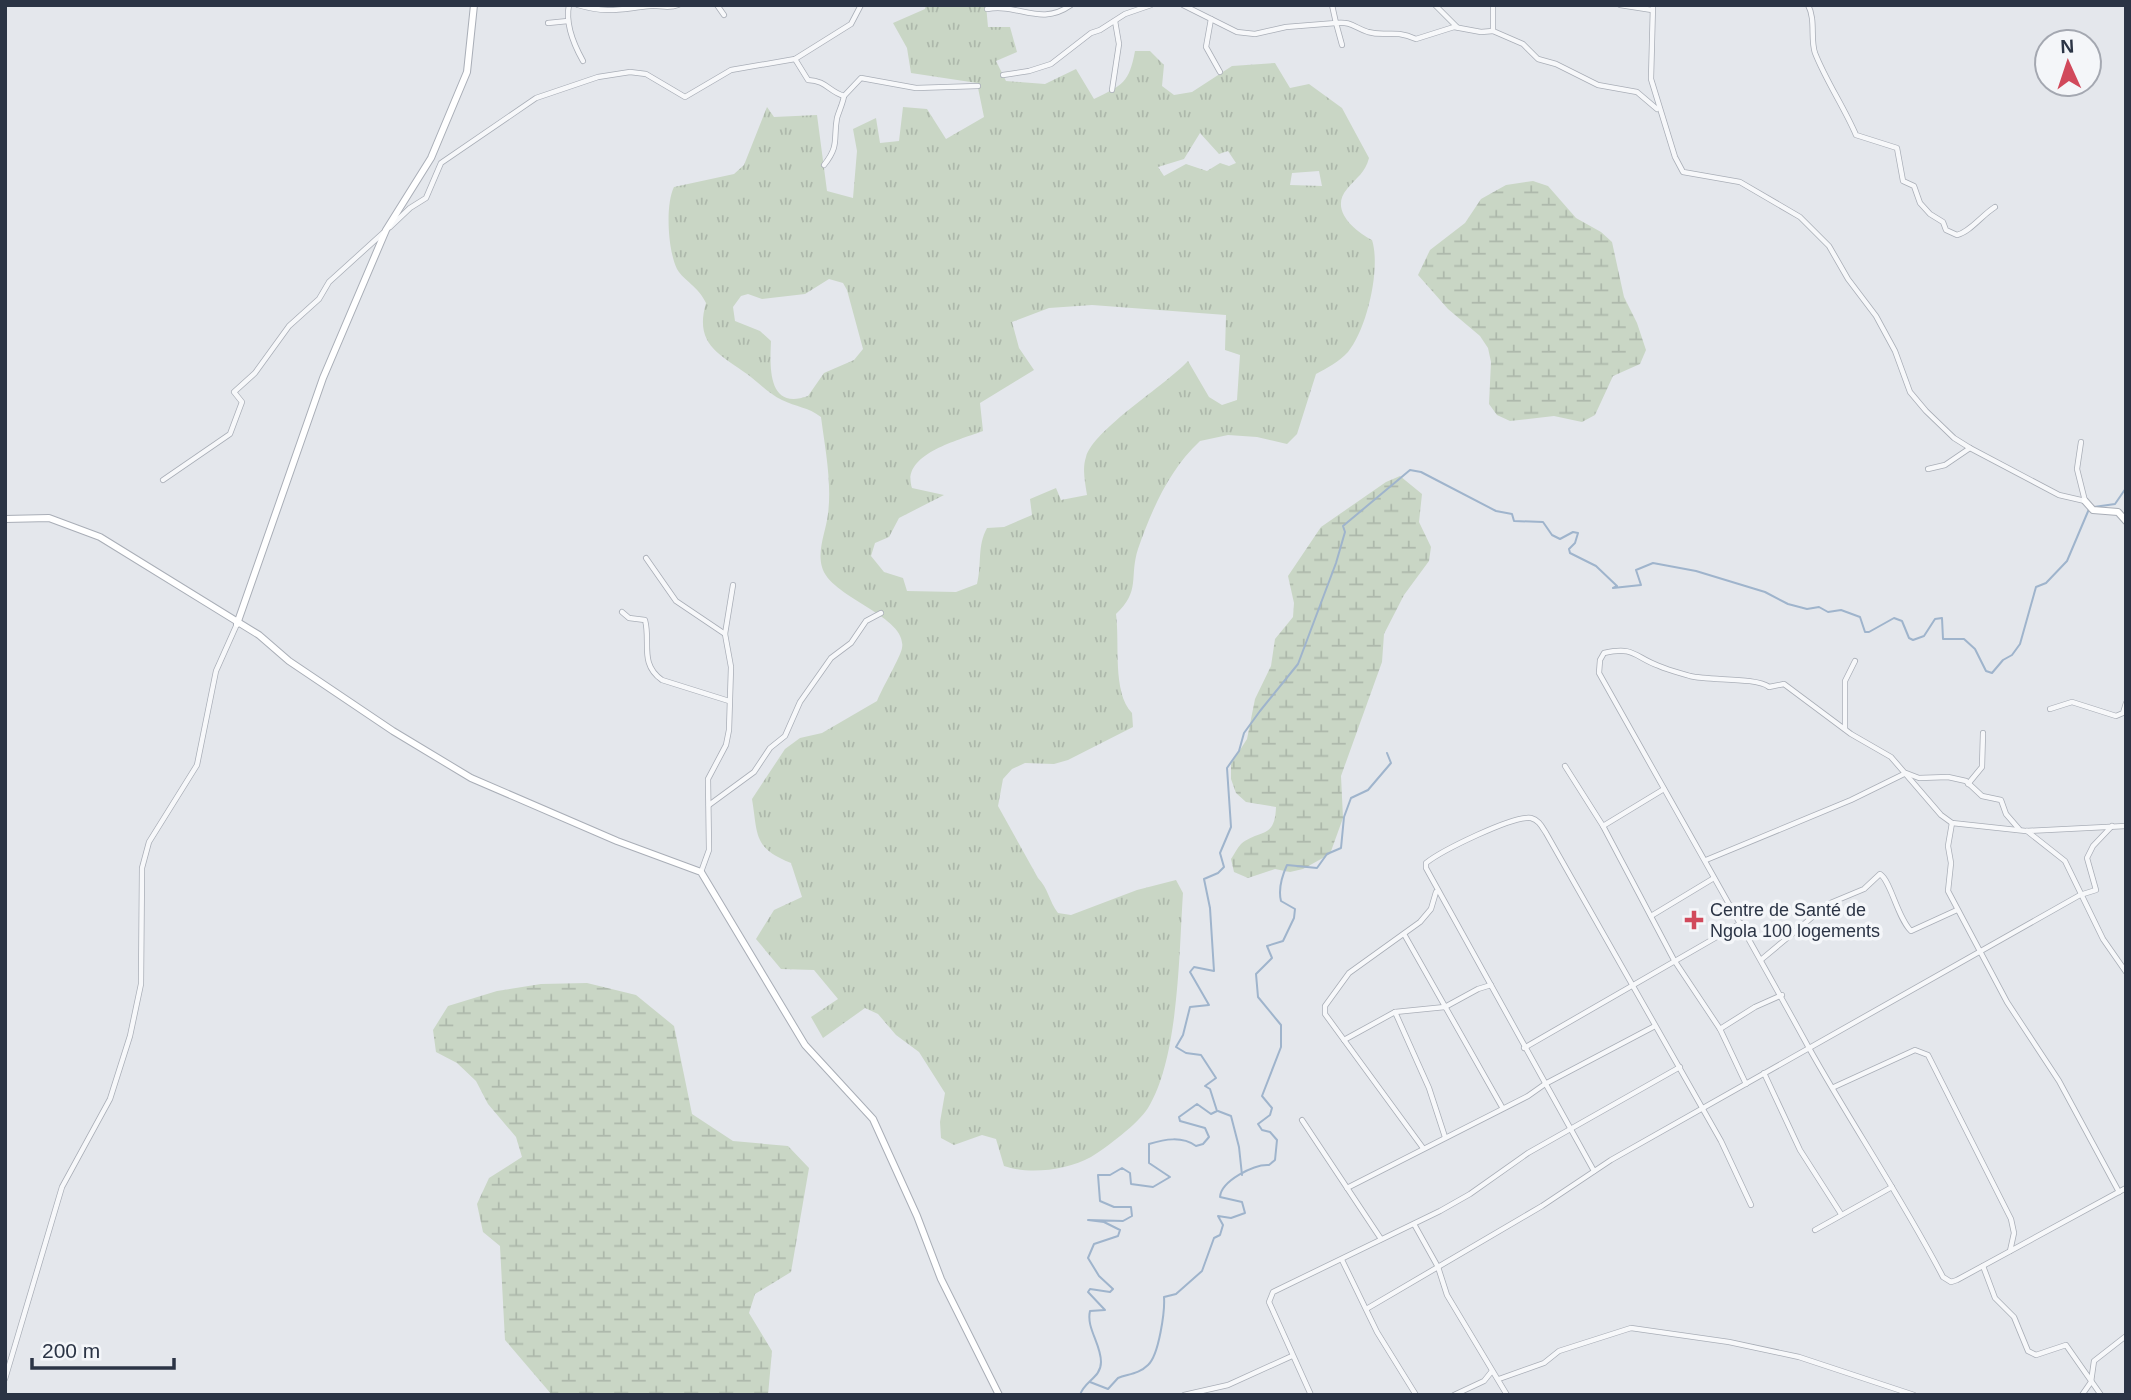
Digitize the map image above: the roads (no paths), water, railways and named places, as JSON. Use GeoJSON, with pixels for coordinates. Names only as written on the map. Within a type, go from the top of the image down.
{"type":"FeatureCollection","features":[{"type":"Feature","properties":{"kind":"street"},"geometry":{"type":"LineString","coordinates":[[5,1379],[62,1187],[110,1099],[130,1035],[141,984],[142,868],[149,842],[197,765],[216,671],[237,624],[323,378],[386,230],[431,158],[467,72],[474,5]]}},
{"type":"Feature","properties":{"kind":"street"},"geometry":{"type":"LineString","coordinates":[[578,5],[608,13],[653,5],[666,8],[678,5]]}},
{"type":"Feature","properties":{"kind":"street"},"geometry":{"type":"LineString","coordinates":[[724,15],[719,7],[730,5]]}},
{"type":"Feature","properties":{"kind":"street"},"geometry":{"type":"LineString","coordinates":[[163,480],[230,434],[242,402],[234,392],[256,373],[289,326],[319,299],[329,282],[410,208],[426,198],[433,174],[441,163],[464,150],[493,125],[536,98],[597,77],[630,72],[646,74],[685,96],[731,70],[795,59],[851,24],[861,5]]}},
{"type":"Feature","properties":{"kind":"street"},"geometry":{"type":"LineString","coordinates":[[987,9],[1004,8],[1027,15],[1052,16],[1071,5]]}},
{"type":"Feature","properties":{"kind":"street"},"geometry":{"type":"LineString","coordinates":[[1003,75],[1051,64],[1081,40],[1115,20],[1151,5]]}},
{"type":"Feature","properties":{"kind":"street"},"geometry":{"type":"LineString","coordinates":[[1183,5],[1237,32],[1255,34],[1286,27],[1351,22],[1368,32],[1403,32],[1416,39],[1458,27],[1481,32],[1493,31],[1523,44],[1538,59],[1556,64],[1598,85],[1637,92],[1660,113]]}},
{"type":"Feature","properties":{"kind":"street"},"geometry":{"type":"LineString","coordinates":[[1332,5],[1342,45]]}},
{"type":"Feature","properties":{"kind":"street"},"geometry":{"type":"LineString","coordinates":[[1435,5],[1458,27]]}},
{"type":"Feature","properties":{"kind":"street"},"geometry":{"type":"LineString","coordinates":[[1493,5],[1493,31]]}},
{"type":"Feature","properties":{"kind":"street"},"geometry":{"type":"LineString","coordinates":[[1620,5],[1652,8],[1651,79],[1675,157],[1683,172],[1733,179],[1800,217],[1829,246],[1844,273],[1882,327],[1910,392],[1954,438],[2048,490],[2087,502]]}},
{"type":"Feature","properties":{"kind":"street"},"geometry":{"type":"LineString","coordinates":[[1808,5],[1814,49],[1823,74],[1854,122],[1856,135],[1897,148],[1903,180],[1914,186],[1920,203],[1930,214],[1957,235],[1966,233],[1981,215],[1995,207]]}},
{"type":"Feature","properties":{"kind":"street"},"geometry":{"type":"LineString","coordinates":[[568,6],[568,21],[583,61]]}},
{"type":"Feature","properties":{"kind":"street"},"geometry":{"type":"LineString","coordinates":[[1211,19],[1206,47],[1220,72]]}},
{"type":"Feature","properties":{"kind":"street"},"geometry":{"type":"LineString","coordinates":[[1112,90],[1119,44],[1115,20]]}},
{"type":"Feature","properties":{"kind":"street"},"geometry":{"type":"LineString","coordinates":[[548,23],[568,21]]}},
{"type":"Feature","properties":{"kind":"street"},"geometry":{"type":"LineString","coordinates":[[795,59],[808,80],[825,82],[835,93],[844,96]]}},
{"type":"Feature","properties":{"kind":"street"},"geometry":{"type":"LineString","coordinates":[[824,165],[836,144],[837,118],[844,96],[861,78],[916,88],[978,86]]}},
{"type":"Feature","properties":{"kind":"street"},"geometry":{"type":"LineString","coordinates":[[2081,442],[2077,469],[2087,502],[2093,510],[2118,512],[2126,521]]}},
{"type":"Feature","properties":{"kind":"street"},"geometry":{"type":"LineString","coordinates":[[1928,469],[1945,465],[1970,448]]}},
{"type":"Feature","properties":{"kind":"street"},"geometry":{"type":"LineString","coordinates":[[5,519],[49,518],[100,537],[237,624],[259,635],[289,661],[393,731],[471,778],[605,836],[701,872],[805,1045],[873,1119],[917,1216],[941,1279],[999,1395]]}},
{"type":"Feature","properties":{"kind":"street"},"geometry":{"type":"LineString","coordinates":[[646,558],[676,601],[725,634]]}},
{"type":"Feature","properties":{"kind":"street"},"geometry":{"type":"LineString","coordinates":[[701,872],[708,860],[708,779],[726,745],[729,730],[731,667],[725,634],[733,584]]}},
{"type":"Feature","properties":{"kind":"street"},"geometry":{"type":"LineString","coordinates":[[622,612],[629,618],[645,620],[648,665],[652,673],[662,680],[729,701]]}},
{"type":"Feature","properties":{"kind":"street"},"geometry":{"type":"LineString","coordinates":[[708,806],[754,772],[770,747],[785,736],[800,702],[831,658],[851,643],[866,621],[881,613]]}},
{"type":"Feature","properties":{"kind":"street"},"geometry":{"type":"LineString","coordinates":[[2126,826],[2023,830],[1952,823],[1941,815],[1883,750],[1845,730],[1784,684],[1769,687],[1762,681],[1735,682],[1691,676],[1657,666],[1632,651],[1620,649],[1604,653],[1600,660],[1599,673],[1810,1048],[1943,1277],[1951,1282],[1957,1280],[2126,1188]]}},
{"type":"Feature","properties":{"kind":"street"},"geometry":{"type":"LineString","coordinates":[[1845,730],[1845,681],[1855,662]]}},
{"type":"Feature","properties":{"kind":"street"},"geometry":{"type":"LineString","coordinates":[[2050,709],[2072,702],[2116,716],[2123,713],[2126,703]]}},
{"type":"Feature","properties":{"kind":"street"},"geometry":{"type":"LineString","coordinates":[[1968,784],[1982,766],[1983,733]]}},
{"type":"Feature","properties":{"kind":"street"},"geometry":{"type":"LineString","coordinates":[[1565,766],[1603,827],[1674,961],[1720,1029],[1746,1084]]}},
{"type":"Feature","properties":{"kind":"street"},"geometry":{"type":"LineString","coordinates":[[1706,860],[1851,800],[1906,773],[1927,779],[1948,777],[1968,784],[1982,796],[2001,800],[2011,822],[2064,862],[2080,895],[2126,972]]}},
{"type":"Feature","properties":{"kind":"street"},"geometry":{"type":"LineString","coordinates":[[1603,827],[1664,789]]}},
{"type":"Feature","properties":{"kind":"street"},"geometry":{"type":"LineString","coordinates":[[1594,1171],[1426,867],[1426,863],[1434,857],[1517,820],[1530,818],[1538,822],[1738,1172],[1751,1205]]}},
{"type":"Feature","properties":{"kind":"street"},"geometry":{"type":"LineString","coordinates":[[1952,823],[1947,882],[1957,910],[2007,1002],[2059,1081],[2119,1192]]}},
{"type":"Feature","properties":{"kind":"street"},"geometry":{"type":"LineString","coordinates":[[1368,1308],[1702,1108],[2080,895],[2096,890],[2087,858],[2093,846],[2112,826]]}},
{"type":"Feature","properties":{"kind":"street"},"geometry":{"type":"LineString","coordinates":[[1762,959],[1828,904],[1864,889],[1880,874],[1885,877],[1897,911],[1910,931],[1957,910]]}},
{"type":"Feature","properties":{"kind":"street"},"geometry":{"type":"LineString","coordinates":[[1651,916],[1714,878]]}},
{"type":"Feature","properties":{"kind":"street"},"geometry":{"type":"LineString","coordinates":[[1423,1148],[1325,1014],[1328,1000],[1349,973],[1373,958],[1390,941],[1404,934],[1431,909],[1437,889]]}},
{"type":"Feature","properties":{"kind":"street"},"geometry":{"type":"LineString","coordinates":[[1524,1048],[1741,923]]}},
{"type":"Feature","properties":{"kind":"street"},"geometry":{"type":"LineString","coordinates":[[1404,934],[1502,1107]]}},
{"type":"Feature","properties":{"kind":"street"},"geometry":{"type":"LineString","coordinates":[[1344,1040],[1395,1012],[1445,1007],[1491,985]]}},
{"type":"Feature","properties":{"kind":"street"},"geometry":{"type":"LineString","coordinates":[[1720,1029],[1755,1007],[1782,995]]}},
{"type":"Feature","properties":{"kind":"street"},"geometry":{"type":"LineString","coordinates":[[1395,1012],[1429,1088],[1445,1137]]}},
{"type":"Feature","properties":{"kind":"street"},"geometry":{"type":"LineString","coordinates":[[1347,1188],[1528,1096],[1545,1084],[1655,1026]]}},
{"type":"Feature","properties":{"kind":"street"},"geometry":{"type":"LineString","coordinates":[[1834,1087],[1915,1050],[1928,1055],[2011,1219],[2014,1233],[2010,1252]]}},
{"type":"Feature","properties":{"kind":"street"},"geometry":{"type":"LineString","coordinates":[[1311,1395],[1269,1303],[1273,1292],[1471,1194],[1528,1153],[1679,1067]]}},
{"type":"Feature","properties":{"kind":"street"},"geometry":{"type":"LineString","coordinates":[[1764,1073],[1796,1143],[1841,1214]]}},
{"type":"Feature","properties":{"kind":"street"},"geometry":{"type":"LineString","coordinates":[[1302,1120],[1381,1239]]}},
{"type":"Feature","properties":{"kind":"street"},"geometry":{"type":"LineString","coordinates":[[1815,1230],[1892,1187]]}},
{"type":"Feature","properties":{"kind":"street"},"geometry":{"type":"LineString","coordinates":[[1414,1224],[1438,1267],[1447,1295],[1507,1395]]}},
{"type":"Feature","properties":{"kind":"street"},"geometry":{"type":"LineString","coordinates":[[1342,1260],[1368,1308],[1377,1332],[1416,1395]]}},
{"type":"Feature","properties":{"kind":"street"},"geometry":{"type":"LineString","coordinates":[[1983,1266],[1994,1298],[2014,1317],[2028,1351],[2036,1355],[2066,1345],[2101,1395]]}},
{"type":"Feature","properties":{"kind":"street"},"geometry":{"type":"LineString","coordinates":[[1499,1379],[1544,1363],[1559,1351],[1631,1328],[1728,1342],[1798,1356],[1914,1395]]}},
{"type":"Feature","properties":{"kind":"street"},"geometry":{"type":"LineString","coordinates":[[2082,1395],[2091,1382],[2094,1361],[2126,1336]]}},
{"type":"Feature","properties":{"kind":"street"},"geometry":{"type":"LineString","coordinates":[[1184,1395],[1217,1388],[1292,1356]]}},
{"type":"Feature","properties":{"kind":"street"},"geometry":{"type":"LineString","coordinates":[[1454,1395],[1484,1381],[1492,1371]]}},
{"type":"Feature","properties":{"kind":"street"},"geometry":{"type":"LineString","coordinates":[[1217,1388],[1223,1394]]}},
{"type":"Feature","properties":{"kind":"waterway"},"geometry":{"type":"LineString","coordinates":[[1080,1395],[1098,1372],[1101,1362],[1089,1317],[1090,1311],[1105,1310],[1088,1292],[1090,1289],[1110,1292],[1113,1289],[1099,1276],[1088,1258],[1094,1244],[1118,1236],[1120,1230],[1104,1222],[1088,1220],[1123,1221],[1132,1216],[1131,1207],[1114,1207],[1100,1201],[1098,1175],[1110,1175],[1122,1168],[1130,1173],[1131,1184],[1153,1187],[1170,1177],[1149,1163],[1149,1144],[1173,1139],[1196,1146],[1203,1144],[1209,1137],[1205,1128],[1180,1121],[1179,1117],[1197,1104],[1211,1114],[1217,1111],[1210,1089],[1205,1086],[1216,1078],[1201,1055],[1186,1053],[1176,1047],[1183,1035],[1190,1007],[1209,1005],[1190,972],[1194,967],[1214,971],[1210,908],[1204,879],[1224,867],[1220,853],[1231,827],[1227,768],[1239,751],[1244,733],[1298,664],[1336,563],[1345,532],[1343,526],[1410,470],[1421,472],[1496,511],[1512,514],[1514,521],[1543,522],[1552,535],[1560,539],[1573,532],[1578,533],[1575,543],[1569,549],[1570,553],[1596,566],[1617,586],[1613,588],[1641,585],[1636,570],[1653,563],[1696,571],[1765,592],[1788,604],[1807,609],[1819,607],[1828,612],[1841,610],[1860,617],[1865,632],[1894,618],[1902,621],[1909,638],[1913,640],[1924,636],[1935,619],[1942,618],[1943,639],[1964,639],[1975,649],[1986,671],[1992,673],[2020,644],[2036,587],[2046,583],[2067,561],[2089,509]]}},
{"type":"Feature","properties":{"kind":"waterway"},"geometry":{"type":"LineString","coordinates":[[2094,507],[2115,504],[2126,488]]}},
{"type":"Feature","properties":{"kind":"waterway"},"geometry":{"type":"LineString","coordinates":[[1090,1382],[1108,1389],[1118,1378],[1148,1365],[1158,1343],[1164,1297],[1176,1294],[1202,1271],[1214,1238],[1220,1235],[1223,1225],[1218,1216],[1231,1218],[1245,1213],[1242,1202],[1220,1197],[1222,1191],[1239,1175],[1255,1167],[1269,1165],[1275,1160],[1277,1140],[1258,1124],[1270,1115],[1272,1108],[1262,1096],[1281,1047],[1281,1025],[1258,997],[1256,974],[1272,958],[1267,946],[1283,941],[1294,918],[1295,909],[1281,901],[1282,878],[1287,865],[1317,868],[1327,854],[1341,848],[1344,817],[1351,798],[1368,790],[1391,763],[1387,753]]}},
{"type":"Feature","properties":{"kind":"waterway"},"geometry":{"type":"LineString","coordinates":[[1218,1111],[1231,1116],[1239,1147],[1242,1175]]}},
{"type":"Feature","properties":{"kind":"place","name":"Centre de Santé de Ngola 100 logements"},"geometry":{"type":"Point","coordinates":[1694,920]}}]}
